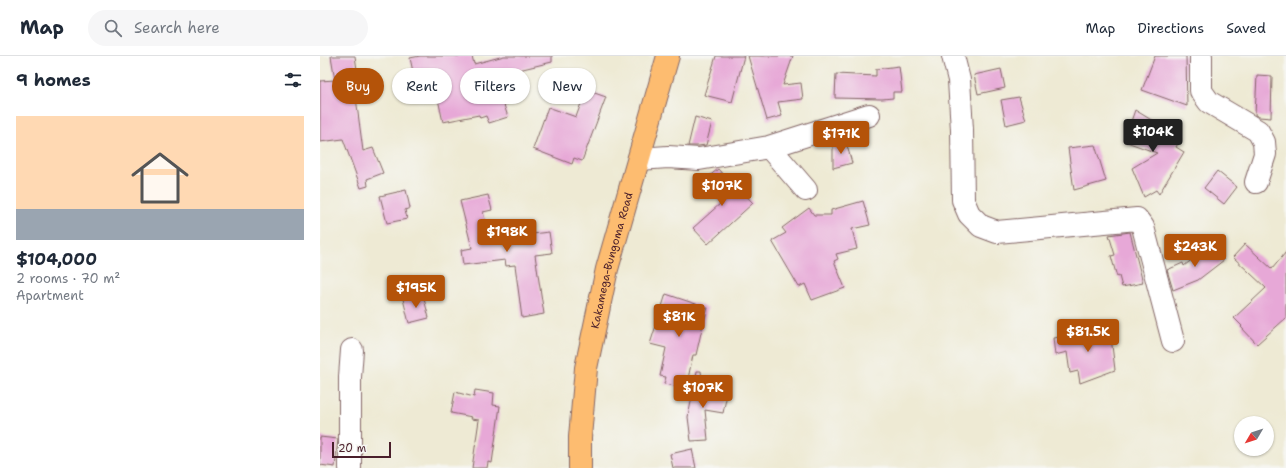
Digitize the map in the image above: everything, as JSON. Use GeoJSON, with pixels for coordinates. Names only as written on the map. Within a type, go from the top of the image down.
{"type":"FeatureCollection","features":[{"type":"Feature","properties":{"kind":"main road","name":"Kakamega-Bungoma Road"},"geometry":{"type":"LineString","coordinates":[[580,468],[580,438],[586,368],[607,269],[668,56]]}},
{"type":"Feature","properties":{"kind":"street"},"geometry":{"type":"LineString","coordinates":[[953,56],[959,87],[964,200],[969,214],[981,226],[996,232],[1137,219],[1143,227],[1173,340]]}},
{"type":"Feature","properties":{"kind":"street"},"geometry":{"type":"LineString","coordinates":[[1201,56],[1201,91],[1209,102],[1258,132],[1264,142],[1265,154],[1256,182]]}},
{"type":"Feature","properties":{"kind":"street"},"geometry":{"type":"LineString","coordinates":[[639,159],[668,157],[699,159],[769,147],[869,115]]}},
{"type":"Feature","properties":{"kind":"street"},"geometry":{"type":"LineString","coordinates":[[769,147],[806,190]]}},
{"type":"Feature","properties":{"kind":"street"},"geometry":{"type":"LineString","coordinates":[[350,468],[350,377],[352,350]]}},
{"type":"Feature","properties":{"kind":"building"},"geometry":{"type":"Polygon","coordinates":[[[331,56],[355,56],[357,68],[333,68],[331,56]]]}},
{"type":"Feature","properties":{"kind":"building"},"geometry":{"type":"Polygon","coordinates":[[[420,56],[472,56],[474,64],[504,56],[552,56],[552,62],[527,68],[460,68],[460,104],[507,104],[504,105],[508,117],[489,123],[486,116],[480,118],[479,115],[443,122],[439,104],[452,104],[452,68],[412,68],[410,58],[420,56]]]}},
{"type":"Feature","properties":{"kind":"building"},"geometry":{"type":"Polygon","coordinates":[[[716,56],[744,56],[732,102],[704,95],[716,56]]]}},
{"type":"Feature","properties":{"kind":"building"},"geometry":{"type":"Polygon","coordinates":[[[748,56],[793,56],[783,85],[801,83],[803,99],[778,102],[782,116],[767,120],[748,56]]]}},
{"type":"Feature","properties":{"kind":"building"},"geometry":{"type":"Polygon","coordinates":[[[1155,56],[1186,56],[1187,106],[1142,90],[1155,56]]]}},
{"type":"Feature","properties":{"kind":"building"},"geometry":{"type":"Polygon","coordinates":[[[899,66],[902,92],[893,92],[893,98],[835,98],[836,74],[876,76],[876,69],[899,66]]]}},
{"type":"Feature","properties":{"kind":"building"},"geometry":{"type":"Polygon","coordinates":[[[1001,69],[1005,88],[978,94],[974,75],[1001,69]]]}},
{"type":"Feature","properties":{"kind":"building"},"geometry":{"type":"Polygon","coordinates":[[[1257,75],[1272,76],[1271,118],[1259,117],[1255,115],[1257,75]]]}},
{"type":"Feature","properties":{"kind":"building"},"geometry":{"type":"Polygon","coordinates":[[[332,80],[332,104],[357,104],[363,151],[373,148],[383,173],[367,179],[368,186],[361,188],[343,139],[320,142],[320,81],[332,80]]]}},
{"type":"Feature","properties":{"kind":"building"},"geometry":{"type":"Polygon","coordinates":[[[596,94],[606,97],[582,161],[574,158],[572,164],[533,149],[548,107],[576,117],[581,104],[596,104],[596,94]]]}},
{"type":"Feature","properties":{"kind":"building"},"geometry":{"type":"Polygon","coordinates":[[[1019,97],[1026,120],[1006,125],[1001,100],[1019,97]]]}},
{"type":"Feature","properties":{"kind":"building"},"geometry":{"type":"Polygon","coordinates":[[[1135,110],[1181,138],[1176,147],[1184,152],[1159,194],[1156,190],[1144,197],[1132,168],[1157,153],[1124,141],[1135,110]]]}},
{"type":"Feature","properties":{"kind":"building"},"geometry":{"type":"Polygon","coordinates":[[[695,117],[712,122],[706,145],[688,146],[695,117]]]}},
{"type":"Feature","properties":{"kind":"building"},"geometry":{"type":"Polygon","coordinates":[[[846,142],[852,163],[833,168],[833,145],[846,142]]]}},
{"type":"Feature","properties":{"kind":"building"},"geometry":{"type":"Polygon","coordinates":[[[1095,145],[1106,181],[1074,190],[1068,148],[1095,145]]]}},
{"type":"Feature","properties":{"kind":"building"},"geometry":{"type":"Polygon","coordinates":[[[718,169],[736,189],[738,187],[753,203],[708,244],[693,228],[721,203],[702,182],[718,169]]]}},
{"type":"Feature","properties":{"kind":"building"},"geometry":{"type":"Polygon","coordinates":[[[1217,171],[1237,187],[1224,204],[1204,188],[1217,171]]]}},
{"type":"Feature","properties":{"kind":"building"},"geometry":{"type":"Polygon","coordinates":[[[406,190],[410,208],[405,210],[407,219],[387,223],[380,196],[406,190]]]}},
{"type":"Feature","properties":{"kind":"building"},"geometry":{"type":"Polygon","coordinates":[[[488,195],[492,210],[483,212],[490,239],[549,232],[552,253],[535,255],[544,314],[522,318],[515,265],[506,266],[505,260],[463,265],[461,250],[472,248],[460,201],[488,195]]]}},
{"type":"Feature","properties":{"kind":"building"},"geometry":{"type":"Polygon","coordinates":[[[863,201],[870,225],[852,229],[857,249],[836,254],[838,259],[834,261],[845,288],[812,300],[805,284],[799,287],[772,241],[786,233],[782,228],[809,208],[814,215],[831,215],[831,210],[863,201]]]}},
{"type":"Feature","properties":{"kind":"building"},"geometry":{"type":"Polygon","coordinates":[[[1130,232],[1143,283],[1122,287],[1119,276],[1117,277],[1111,256],[1115,255],[1109,235],[1130,232]]]}},
{"type":"Feature","properties":{"kind":"building"},"geometry":{"type":"Polygon","coordinates":[[[1211,244],[1224,260],[1198,280],[1173,290],[1167,270],[1183,263],[1184,266],[1211,244]]]}},
{"type":"Feature","properties":{"kind":"building"},"geometry":{"type":"Polygon","coordinates":[[[1245,244],[1272,269],[1286,252],[1286,318],[1257,344],[1234,318],[1266,288],[1233,257],[1245,244]]]}},
{"type":"Feature","properties":{"kind":"building"},"geometry":{"type":"Polygon","coordinates":[[[666,294],[708,308],[696,355],[693,355],[686,388],[664,384],[666,377],[660,376],[666,348],[650,344],[666,294]]]}},
{"type":"Feature","properties":{"kind":"building"},"geometry":{"type":"Polygon","coordinates":[[[423,295],[429,318],[409,323],[403,299],[423,295]]]}},
{"type":"Feature","properties":{"kind":"building"},"geometry":{"type":"Polygon","coordinates":[[[1110,329],[1115,370],[1080,383],[1078,371],[1070,373],[1067,352],[1055,355],[1053,338],[1110,329]]]}},
{"type":"Feature","properties":{"kind":"building"},"geometry":{"type":"Polygon","coordinates":[[[697,371],[701,371],[703,389],[727,394],[723,413],[705,410],[708,440],[691,441],[688,417],[697,371]]]}},
{"type":"Feature","properties":{"kind":"building"},"geometry":{"type":"Polygon","coordinates":[[[475,390],[494,393],[493,405],[500,406],[492,463],[488,462],[487,468],[472,468],[479,420],[471,419],[472,417],[451,413],[455,392],[474,397],[475,390]]]}},
{"type":"Feature","properties":{"kind":"building"},"geometry":{"type":"Polygon","coordinates":[[[320,437],[338,439],[335,467],[320,465],[320,437]]]}},
{"type":"Feature","properties":{"kind":"building"},"geometry":{"type":"Polygon","coordinates":[[[692,449],[696,468],[673,468],[670,454],[692,449]]]}}]}
